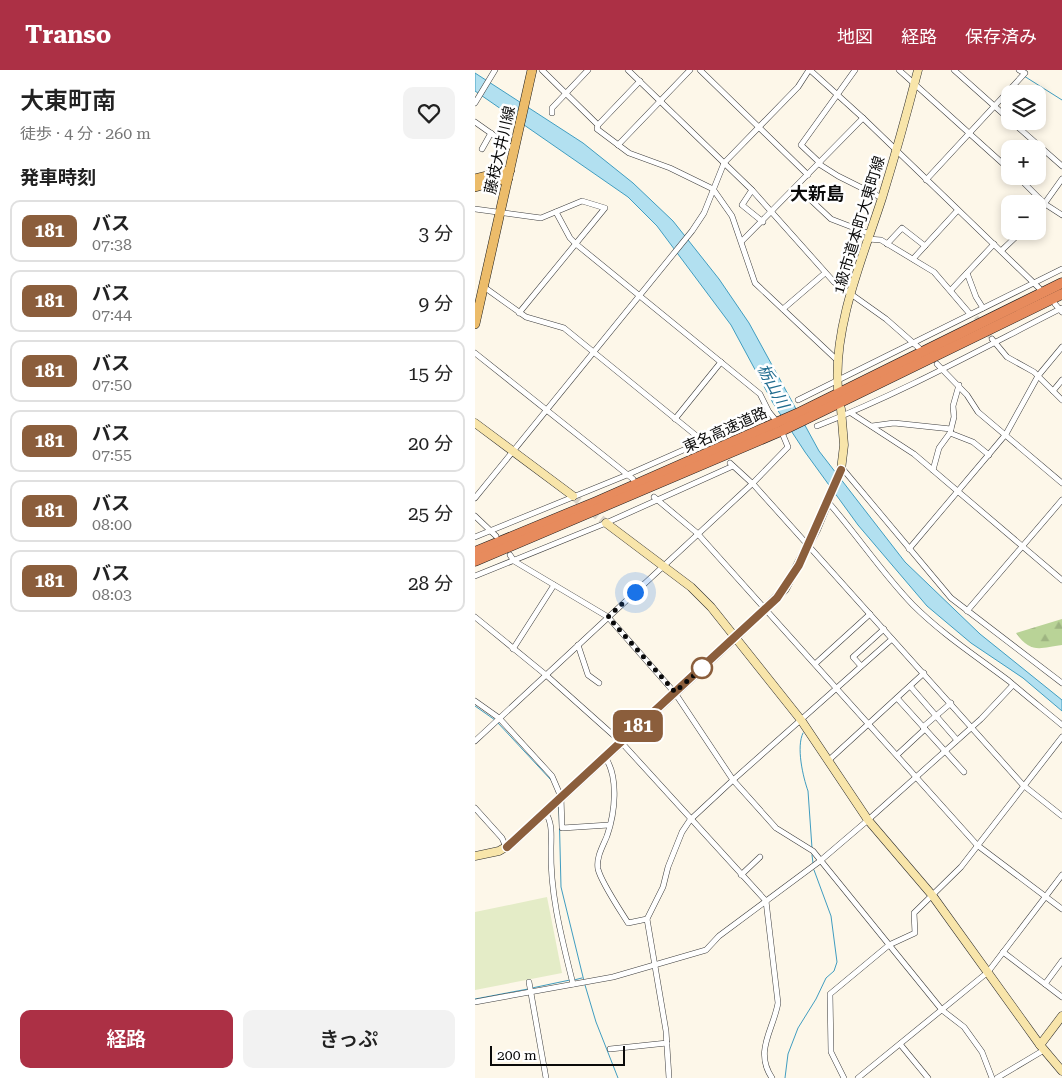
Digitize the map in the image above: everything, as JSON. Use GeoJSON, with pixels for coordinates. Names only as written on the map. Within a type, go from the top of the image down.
{"type":"FeatureCollection","features":[{"type":"Feature","properties":{"kind":"highway","name":"東名高速道路"},"geometry":{"type":"LineString","coordinates":[[804,415],[1062,283]]}},
{"type":"Feature","properties":{"kind":"highway","name":"東名高速道路"},"geometry":{"type":"LineString","coordinates":[[475,561],[780,426],[1062,294]]}},
{"type":"Feature","properties":{"kind":"highway","name":"東名高速道路"},"geometry":{"type":"LineString","coordinates":[[475,552],[780,426]]}},
{"type":"Feature","properties":{"kind":"main road","name":"藤枝大井川線"},"geometry":{"type":"LineString","coordinates":[[475,324],[478,294],[484,287],[532,70]]}},
{"type":"Feature","properties":{"kind":"main road"},"geometry":{"type":"LineString","coordinates":[[475,179],[509,174]]}},
{"type":"Feature","properties":{"kind":"main road"},"geometry":{"type":"LineString","coordinates":[[475,187],[509,174]]}},
{"type":"Feature","properties":{"kind":"street"},"geometry":{"type":"LineString","coordinates":[[542,70],[598,125],[597,129],[629,153],[670,168],[713,189],[732,216],[755,283],[837,360]]}},
{"type":"Feature","properties":{"kind":"street"},"geometry":{"type":"LineString","coordinates":[[553,113],[552,108],[589,70]]}},
{"type":"Feature","properties":{"kind":"street"},"geometry":{"type":"LineString","coordinates":[[628,70],[752,190],[825,273],[919,348]]}},
{"type":"Feature","properties":{"kind":"street"},"geometry":{"type":"LineString","coordinates":[[618,145],[690,70]]}},
{"type":"Feature","properties":{"kind":"street"},"geometry":{"type":"LineString","coordinates":[[701,70],[808,175]]}},
{"type":"Feature","properties":{"kind":"street"},"geometry":{"type":"LineString","coordinates":[[475,498],[692,230],[704,213],[724,163],[798,87],[809,70],[863,118],[1036,286]]}},
{"type":"Feature","properties":{"kind":"street"},"geometry":{"type":"LineString","coordinates":[[855,70],[801,145],[820,163],[838,176],[882,198]]}},
{"type":"Feature","properties":{"kind":"street"},"geometry":{"type":"LineString","coordinates":[[899,70],[1001,162]]}},
{"type":"Feature","properties":{"kind":"street","name":"1級市道本町大東町線"},"geometry":{"type":"LineString","coordinates":[[838,389],[837,360],[852,293],[882,198],[918,70]]}},
{"type":"Feature","properties":{"kind":"street"},"geometry":{"type":"LineString","coordinates":[[954,70],[1001,112]]}},
{"type":"Feature","properties":{"kind":"street"},"geometry":{"type":"LineString","coordinates":[[476,101],[494,72]]}},
{"type":"Feature","properties":{"kind":"street"},"geometry":{"type":"LineString","coordinates":[[926,180],[995,107],[1022,73]]}},
{"type":"Feature","properties":{"kind":"street"},"geometry":{"type":"LineString","coordinates":[[598,125],[639,81]]}},
{"type":"Feature","properties":{"kind":"street"},"geometry":{"type":"LineString","coordinates":[[742,241],[772,213],[863,118]]}},
{"type":"Feature","properties":{"kind":"street"},"geometry":{"type":"LineString","coordinates":[[475,122],[509,146]]}},
{"type":"Feature","properties":{"kind":"street"},"geometry":{"type":"LineString","coordinates":[[1019,130],[1029,140]]}},
{"type":"Feature","properties":{"kind":"street"},"geometry":{"type":"LineString","coordinates":[[482,149],[491,133]]}},
{"type":"Feature","properties":{"kind":"street"},"geometry":{"type":"LineString","coordinates":[[1046,155],[1062,166]]}},
{"type":"Feature","properties":{"kind":"street"},"geometry":{"type":"LineString","coordinates":[[1046,203],[1062,179]]}},
{"type":"Feature","properties":{"kind":"street"},"geometry":{"type":"LineString","coordinates":[[1026,185],[1036,195]]}},
{"type":"Feature","properties":{"kind":"street"},"geometry":{"type":"LineString","coordinates":[[797,187],[831,219],[881,240],[934,272],[973,315]]}},
{"type":"Feature","properties":{"kind":"street"},"geometry":{"type":"LineString","coordinates":[[752,190],[741,205],[763,222]]}},
{"type":"Feature","properties":{"kind":"street"},"geometry":{"type":"LineString","coordinates":[[475,210],[541,218],[582,201],[605,208],[519,314]]}},
{"type":"Feature","properties":{"kind":"street"},"geometry":{"type":"LineString","coordinates":[[1046,205],[1062,215]]}},
{"type":"Feature","properties":{"kind":"street"},"geometry":{"type":"LineString","coordinates":[[913,260],[957,211]]}},
{"type":"Feature","properties":{"kind":"street"},"geometry":{"type":"LineString","coordinates":[[475,741],[753,483],[788,448],[780,426],[769,412],[760,394],[569,238],[556,212]]}},
{"type":"Feature","properties":{"kind":"street"},"geometry":{"type":"LineString","coordinates":[[887,244],[902,228],[925,246]]}},
{"type":"Feature","properties":{"kind":"street"},"geometry":{"type":"LineString","coordinates":[[1001,251],[1012,240]]}},
{"type":"Feature","properties":{"kind":"street"},"geometry":{"type":"LineString","coordinates":[[951,290],[994,244]]}},
{"type":"Feature","properties":{"kind":"street"},"geometry":{"type":"LineString","coordinates":[[798,400],[973,315],[983,308],[1036,286],[1062,269]]}},
{"type":"Feature","properties":{"kind":"street"},"geometry":{"type":"LineString","coordinates":[[783,309],[825,273]]}},
{"type":"Feature","properties":{"kind":"street"},"geometry":{"type":"LineString","coordinates":[[967,273],[975,298],[983,308]]}},
{"type":"Feature","properties":{"kind":"street"},"geometry":{"type":"LineString","coordinates":[[484,287],[519,314],[564,328],[703,442]]}},
{"type":"Feature","properties":{"kind":"street"},"geometry":{"type":"LineString","coordinates":[[817,426],[841,413],[851,413],[1061,310],[1055,304]]}},
{"type":"Feature","properties":{"kind":"street"},"geometry":{"type":"LineString","coordinates":[[994,342],[1007,357],[1038,376],[1062,400]]}},
{"type":"Feature","properties":{"kind":"street"},"geometry":{"type":"LineString","coordinates":[[909,549],[1006,434],[1038,376],[1062,347]]}},
{"type":"Feature","properties":{"kind":"street"},"geometry":{"type":"LineString","coordinates":[[475,353],[633,479]]}},
{"type":"Feature","properties":{"kind":"street"},"geometry":{"type":"LineString","coordinates":[[675,418],[721,362]]}},
{"type":"Feature","properties":{"kind":"street"},"geometry":{"type":"LineString","coordinates":[[937,364],[959,385],[979,412],[1062,483]]}},
{"type":"Feature","properties":{"kind":"street"},"geometry":{"type":"LineString","coordinates":[[1053,391],[1062,380]]}},
{"type":"Feature","properties":{"kind":"street"},"geometry":{"type":"LineString","coordinates":[[933,470],[939,448],[951,431],[954,417],[953,406],[959,385]]}},
{"type":"Feature","properties":{"kind":"street"},"geometry":{"type":"LineString","coordinates":[[475,537],[703,442],[769,412]]}},
{"type":"Feature","properties":{"kind":"street"},"geometry":{"type":"LineString","coordinates":[[475,856],[499,851],[507,847],[736,637],[787,584],[829,501],[841,469],[844,445],[841,413]]}},
{"type":"Feature","properties":{"kind":"street"},"geometry":{"type":"LineString","coordinates":[[851,413],[914,454],[1062,580]]}},
{"type":"Feature","properties":{"kind":"street"},"geometry":{"type":"LineString","coordinates":[[475,423],[573,496]]}},
{"type":"Feature","properties":{"kind":"street"},"geometry":{"type":"LineString","coordinates":[[871,426],[894,423],[951,431],[973,442],[989,455]]}},
{"type":"Feature","properties":{"kind":"street"},"geometry":{"type":"LineString","coordinates":[[475,576],[606,522],[732,464],[753,483],[1023,785],[1062,816]]}},
{"type":"Feature","properties":{"kind":"street"},"geometry":{"type":"LineString","coordinates":[[841,469],[951,598],[1062,683]]}},
{"type":"Feature","properties":{"kind":"street"},"geometry":{"type":"LineString","coordinates":[[656,498],[697,533],[977,845],[1062,909]]}},
{"type":"Feature","properties":{"kind":"street"},"geometry":{"type":"LineString","coordinates":[[967,611],[1062,500]]}},
{"type":"Feature","properties":{"kind":"street"},"geometry":{"type":"LineString","coordinates":[[829,501],[851,528],[867,552],[915,606],[960,646],[1013,685],[1062,725]]}},
{"type":"Feature","properties":{"kind":"street"},"geometry":{"type":"LineString","coordinates":[[475,516],[496,536]]}},
{"type":"Feature","properties":{"kind":"street"},"geometry":{"type":"LineString","coordinates":[[606,522],[702,596],[801,720],[868,820],[932,895],[1042,1047],[1062,1070]]}},
{"type":"Feature","properties":{"kind":"street"},"geometry":{"type":"LineString","coordinates":[[510,555],[514,561],[608,617],[675,692],[733,780],[776,828],[813,851],[942,1010],[963,1027],[982,1052],[991,1078]]}},
{"type":"Feature","properties":{"kind":"street"},"geometry":{"type":"LineString","coordinates":[[513,649],[554,584]]}},
{"type":"Feature","properties":{"kind":"street"},"geometry":{"type":"LineString","coordinates":[[815,664],[870,614]]}},
{"type":"Feature","properties":{"kind":"street"},"geometry":{"type":"LineString","coordinates":[[475,617],[546,675],[621,742],[690,820],[766,901],[778,1003],[775,1019],[765,1042],[764,1066],[771,1078]]}},
{"type":"Feature","properties":{"kind":"street"},"geometry":{"type":"LineString","coordinates":[[861,666],[853,657],[884,629]]}},
{"type":"Feature","properties":{"kind":"street"},"geometry":{"type":"LineString","coordinates":[[669,1078],[667,1043],[647,919],[663,887],[677,843],[690,820],[892,639]]}},
{"type":"Feature","properties":{"kind":"street"},"geometry":{"type":"LineString","coordinates":[[578,645],[588,675],[599,682]]}},
{"type":"Feature","properties":{"kind":"street"},"geometry":{"type":"LineString","coordinates":[[829,760],[924,673]]}},
{"type":"Feature","properties":{"kind":"street"},"geometry":{"type":"LineString","coordinates":[[475,1002],[531,992],[572,981],[613,977],[706,950],[719,936],[820,861],[868,820],[981,719],[1013,685]]}},
{"type":"Feature","properties":{"kind":"street"},"geometry":{"type":"LineString","coordinates":[[910,686],[957,740]]}},
{"type":"Feature","properties":{"kind":"street"},"geometry":{"type":"LineString","coordinates":[[897,698],[964,772]]}},
{"type":"Feature","properties":{"kind":"street"},"geometry":{"type":"LineString","coordinates":[[475,701],[499,718],[552,776],[561,797],[563,828],[609,825]]}},
{"type":"Feature","properties":{"kind":"street"},"geometry":{"type":"LineString","coordinates":[[897,755],[951,703]]}},
{"type":"Feature","properties":{"kind":"street"},"geometry":{"type":"LineString","coordinates":[[844,1078],[831,1052],[829,994],[889,945],[915,933],[914,913],[961,867],[1062,737]]}},
{"type":"Feature","properties":{"kind":"street"},"geometry":{"type":"LineString","coordinates":[[605,757],[610,767],[613,782],[609,825],[599,856],[599,870],[628,923],[647,919]]}},
{"type":"Feature","properties":{"kind":"street"},"geometry":{"type":"LineString","coordinates":[[475,808],[502,838],[507,847]]}},
{"type":"Feature","properties":{"kind":"street"},"geometry":{"type":"LineString","coordinates":[[545,812],[551,824],[550,878],[572,981]]}},
{"type":"Feature","properties":{"kind":"street"},"geometry":{"type":"LineString","coordinates":[[741,875],[760,857]]}},
{"type":"Feature","properties":{"kind":"street"},"geometry":{"type":"LineString","coordinates":[[858,1078],[988,972],[1062,875]]}},
{"type":"Feature","properties":{"kind":"street"},"geometry":{"type":"LineString","coordinates":[[1003,952],[1062,996]]}},
{"type":"Feature","properties":{"kind":"street"},"geometry":{"type":"LineString","coordinates":[[1045,984],[1062,961]]}},
{"type":"Feature","properties":{"kind":"street"},"geometry":{"type":"LineString","coordinates":[[529,982],[546,1078]]}},
{"type":"Feature","properties":{"kind":"street"},"geometry":{"type":"LineString","coordinates":[[997,1078],[1042,1047],[1062,1016]]}},
{"type":"Feature","properties":{"kind":"street"},"geometry":{"type":"LineString","coordinates":[[610,1049],[667,1043]]}},
{"type":"Feature","properties":{"kind":"street"},"geometry":{"type":"LineString","coordinates":[[901,1044],[928,1078]]}},
{"type":"Feature","properties":{"kind":"green space"},"geometry":{"type":"Polygon","coordinates":[[[1062,619],[1062,645],[1042,648],[1031,647],[1021,640],[1016,633],[1062,619]]]}},
{"type":"Feature","properties":{"kind":"green space"},"geometry":{"type":"Polygon","coordinates":[[[547,897],[562,973],[475,990],[475,912],[547,897]]]}},
{"type":"Feature","properties":{"kind":"water","name":"栃山川"},"geometry":{"type":"Polygon","coordinates":[[[475,73],[583,143],[633,183],[673,221],[719,279],[749,323],[819,451],[905,562],[980,634],[1062,700],[1062,711],[1023,678],[971,643],[927,606],[858,525],[805,452],[773,403],[731,325],[657,226],[628,197],[475,91],[475,73]]]}},
{"type":"Feature","properties":{"kind":"waterway"},"geometry":{"type":"LineString","coordinates":[[1024,76],[1062,100]]}},
{"type":"Feature","properties":{"kind":"waterway"},"geometry":{"type":"LineString","coordinates":[[475,706],[495,720]]}},
{"type":"Feature","properties":{"kind":"waterway"},"geometry":{"type":"LineString","coordinates":[[498,723],[551,780]]}},
{"type":"Feature","properties":{"kind":"waterway"},"geometry":{"type":"LineString","coordinates":[[803,733],[800,754],[808,791],[812,848]]}},
{"type":"Feature","properties":{"kind":"waterway"},"geometry":{"type":"LineString","coordinates":[[559,806],[561,887],[584,981]]}},
{"type":"Feature","properties":{"kind":"waterway"},"geometry":{"type":"LineString","coordinates":[[812,855],[813,863]]}},
{"type":"Feature","properties":{"kind":"waterway"},"geometry":{"type":"LineString","coordinates":[[785,1078],[788,1054],[798,1028],[816,999],[826,978],[834,971],[837,962],[831,916],[814,870]]}},
{"type":"Feature","properties":{"kind":"waterway"},"geometry":{"type":"LineString","coordinates":[[574,980],[582,978]]}},
{"type":"Feature","properties":{"kind":"waterway"},"geometry":{"type":"LineString","coordinates":[[532,988],[570,980]]}},
{"type":"Feature","properties":{"kind":"waterway"},"geometry":{"type":"LineString","coordinates":[[585,985],[596,1022],[618,1078]]}},
{"type":"Feature","properties":{"kind":"waterway"},"geometry":{"type":"LineString","coordinates":[[475,999],[528,989]]}},
{"type":"Feature","properties":{"kind":"tunnel"},"geometry":{"type":"LineString","coordinates":[[976,317],[992,339]]}},
{"type":"Feature","properties":{"kind":"tunnel"},"geometry":{"type":"LineString","coordinates":[[573,496],[606,523]]}},
{"type":"Feature","properties":{"kind":"bus line","name":"181"},"geometry":{"type":"LineString","coordinates":[[507,847],[736,637],[785,589],[799,565],[841,470]]}},
{"type":"Feature","properties":{"kind":"district","name":"大新島"},"geometry":{"type":"Point","coordinates":[817,193]}},
{"type":"Feature","properties":{"kind":"route"},"geometry":{"type":"LineString","coordinates":[[635,592],[608,617],[675,692],[702,668]]}}]}
